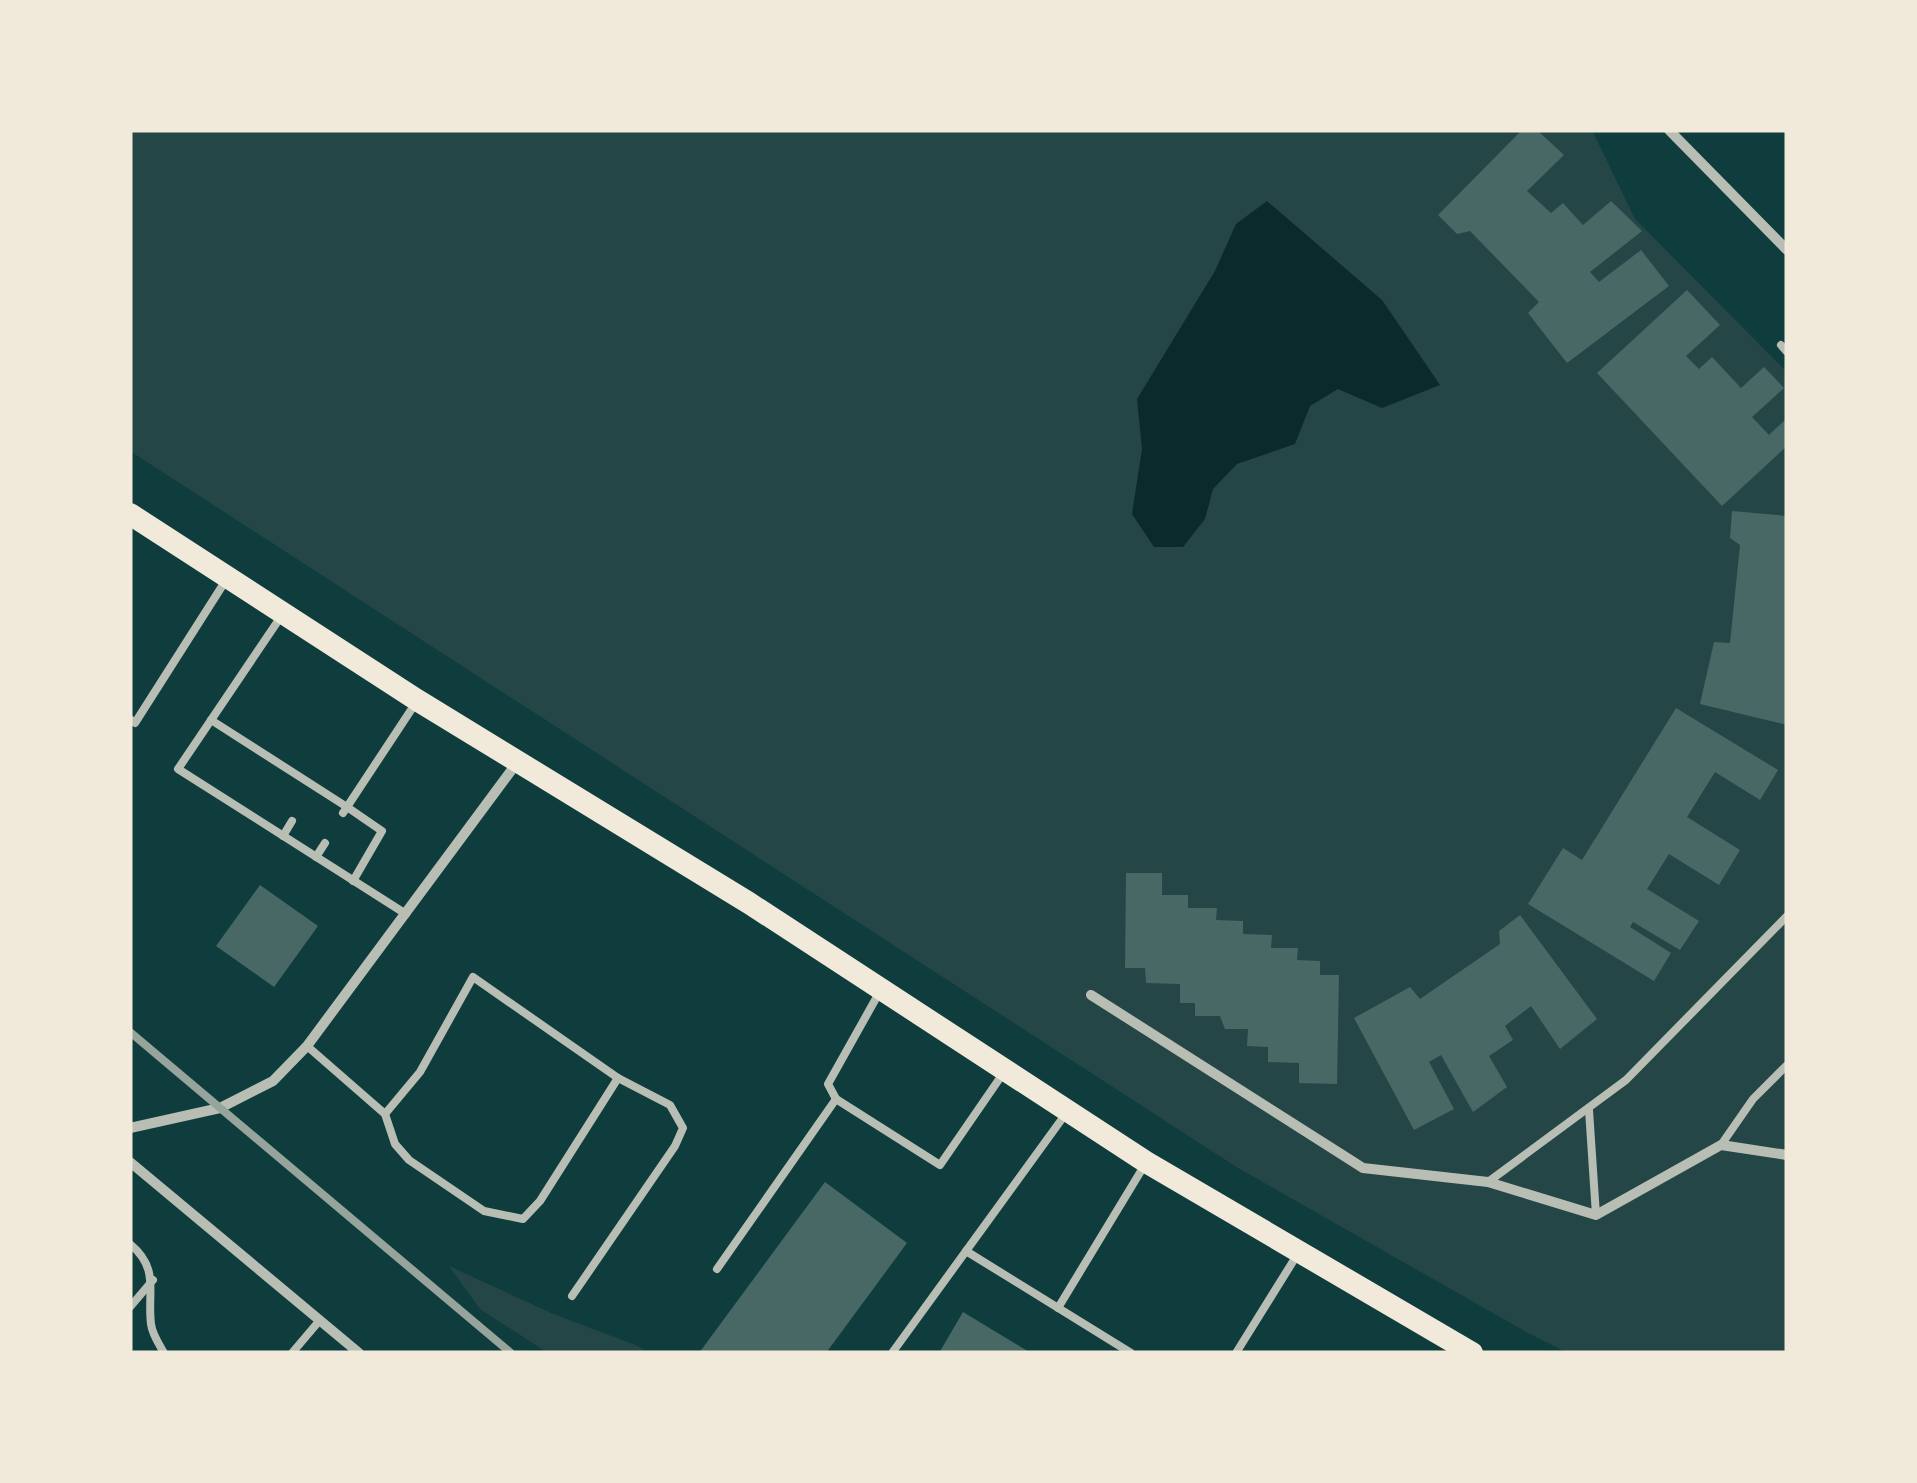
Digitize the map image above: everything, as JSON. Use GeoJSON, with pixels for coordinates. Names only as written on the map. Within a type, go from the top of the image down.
{"type":"FeatureCollection","features":[{"type":"Feature","properties":{"kind":"main road"},"geometry":{"type":"LineString","coordinates":[[133,522],[417,700],[520,759],[1146,1162],[1472,1353]]}},
{"type":"Feature","properties":{"kind":"street"},"geometry":{"type":"LineString","coordinates":[[1669,130],[1787,250]]}},
{"type":"Feature","properties":{"kind":"street"},"geometry":{"type":"LineString","coordinates":[[130,1128],[220,1108],[274,1081],[307,1046],[520,759]]}},
{"type":"Feature","properties":{"kind":"street"},"geometry":{"type":"LineString","coordinates":[[1091,996],[1363,1168],[1488,1182],[1596,1215],[1721,1144],[1787,1155]]}},
{"type":"Feature","properties":{"kind":"street"},"geometry":{"type":"LineString","coordinates":[[130,1162],[359,1353]]}},
{"type":"Feature","properties":{"kind":"lane"},"geometry":{"type":"LineString","coordinates":[[130,719],[135,722],[226,579]]}},
{"type":"Feature","properties":{"kind":"lane"},"geometry":{"type":"LineString","coordinates":[[282,615],[178,769],[407,914]]}},
{"type":"Feature","properties":{"kind":"lane"},"geometry":{"type":"LineString","coordinates":[[345,810],[417,700]]}},
{"type":"Feature","properties":{"kind":"lane"},"geometry":{"type":"LineString","coordinates":[[211,720],[312,790],[382,831],[353,881]]}},
{"type":"Feature","properties":{"kind":"lane"},"geometry":{"type":"LineString","coordinates":[[283,836],[292,821]]}},
{"type":"Feature","properties":{"kind":"lane"},"geometry":{"type":"LineString","coordinates":[[316,857],[325,843]]}},
{"type":"Feature","properties":{"kind":"lane"},"geometry":{"type":"LineString","coordinates":[[1488,1182],[1626,1080],[1787,916]]}},
{"type":"Feature","properties":{"kind":"lane"},"geometry":{"type":"LineString","coordinates":[[385,1114],[420,1072],[473,977],[618,1078],[670,1105],[683,1128],[572,1296]]}},
{"type":"Feature","properties":{"kind":"lane"},"geometry":{"type":"LineString","coordinates":[[880,991],[828,1084],[836,1099],[940,1165],[1004,1072]]}},
{"type":"Feature","properties":{"kind":"lane"},"geometry":{"type":"LineString","coordinates":[[307,1046],[385,1114],[395,1144],[409,1160],[484,1211],[523,1219],[540,1201],[618,1078]]}},
{"type":"Feature","properties":{"kind":"lane"},"geometry":{"type":"LineString","coordinates":[[1721,1144],[1754,1099],[1787,1066]]}},
{"type":"Feature","properties":{"kind":"lane"},"geometry":{"type":"LineString","coordinates":[[717,1269],[836,1099]]}},
{"type":"Feature","properties":{"kind":"lane"},"geometry":{"type":"LineString","coordinates":[[1589,1110],[1596,1215]]}},
{"type":"Feature","properties":{"kind":"lane"},"geometry":{"type":"LineString","coordinates":[[892,1353],[1067,1112]]}},
{"type":"Feature","properties":{"kind":"lane"},"geometry":{"type":"LineString","coordinates":[[1058,1308],[1146,1162]]}},
{"type":"Feature","properties":{"kind":"lane"},"geometry":{"type":"LineString","coordinates":[[130,1244],[144,1256],[153,1280],[150,1327],[164,1353]]}},
{"type":"Feature","properties":{"kind":"lane"},"geometry":{"type":"LineString","coordinates":[[966,1251],[1131,1353]]}},
{"type":"Feature","properties":{"kind":"lane"},"geometry":{"type":"LineString","coordinates":[[1236,1353],[1298,1253]]}},
{"type":"Feature","properties":{"kind":"lane"},"geometry":{"type":"LineString","coordinates":[[130,1306],[153,1280]]}},
{"type":"Feature","properties":{"kind":"lane"},"geometry":{"type":"LineString","coordinates":[[292,1353],[320,1320]]}},
{"type":"Feature","properties":{"kind":"shaded area"},"geometry":{"type":"Polygon","coordinates":[[[130,130],[1592,130],[1635,219],[1787,372],[1787,1353],[1568,1353],[1528,1333],[1238,1168],[130,451],[130,130]]]}},
{"type":"Feature","properties":{"kind":"shaded area"},"geometry":{"type":"Polygon","coordinates":[[[1267,201],[1382,300],[1440,385],[1382,408],[1338,389],[1310,406],[1295,444],[1237,464],[1213,489],[1205,519],[1183,547],[1154,547],[1132,514],[1142,449],[1137,399],[1215,271],[1236,224],[1267,201]]]}},
{"type":"Feature","properties":{"kind":"shaded area"},"geometry":{"type":"Polygon","coordinates":[[[449,1266],[647,1353],[548,1353],[480,1309],[449,1266]]]}},
{"type":"Feature","properties":{"kind":"building"},"geometry":{"type":"Polygon","coordinates":[[[1522,130],[1537,130],[1564,155],[1527,191],[1551,213],[1563,203],[1583,225],[1611,201],[1642,231],[1590,272],[1599,282],[1641,250],[1669,286],[1567,363],[1528,313],[1539,302],[1470,231],[1457,234],[1438,215],[1522,130]]]}},
{"type":"Feature","properties":{"kind":"building"},"geometry":{"type":"Polygon","coordinates":[[[1687,290],[1720,325],[1686,356],[1699,369],[1712,357],[1741,388],[1764,367],[1784,388],[1752,417],[1769,435],[1787,418],[1787,446],[1722,506],[1597,373],[1687,290]]]}},
{"type":"Feature","properties":{"kind":"building"},"geometry":{"type":"Polygon","coordinates":[[[1732,511],[1787,516],[1787,725],[1700,704],[1714,642],[1730,643],[1740,545],[1730,538],[1732,511]]]}},
{"type":"Feature","properties":{"kind":"building"},"geometry":{"type":"Polygon","coordinates":[[[1676,708],[1778,770],[1760,800],[1715,772],[1687,817],[1740,850],[1719,885],[1669,854],[1647,889],[1699,921],[1680,950],[1633,922],[1630,927],[1671,953],[1654,981],[1528,904],[1563,848],[1582,860],[1676,708]]]}},
{"type":"Feature","properties":{"kind":"building"},"geometry":{"type":"Polygon","coordinates":[[[1126,873],[1162,873],[1162,895],[1188,895],[1188,908],[1217,908],[1216,920],[1243,921],[1243,934],[1272,935],[1271,948],[1298,948],[1297,960],[1320,961],[1320,975],[1339,975],[1337,1084],[1299,1083],[1299,1063],[1268,1062],[1268,1047],[1247,1046],[1248,1029],[1225,1029],[1220,1016],[1195,1016],[1195,1003],[1180,1003],[1180,984],[1146,983],[1145,968],[1125,968],[1126,873]]]}},
{"type":"Feature","properties":{"kind":"building"},"geometry":{"type":"Polygon","coordinates":[[[260,885],[318,926],[274,987],[216,946],[260,885]]]}},
{"type":"Feature","properties":{"kind":"building"},"geometry":{"type":"Polygon","coordinates":[[[1520,915],[1597,1019],[1560,1049],[1531,1006],[1505,1026],[1513,1040],[1489,1056],[1507,1087],[1473,1112],[1441,1055],[1429,1062],[1454,1109],[1414,1130],[1354,1018],[1410,987],[1420,999],[1500,944],[1499,931],[1520,915]]]}},
{"type":"Feature","properties":{"kind":"building"},"geometry":{"type":"Polygon","coordinates":[[[825,1182],[907,1243],[826,1353],[699,1353],[825,1182]]]}},
{"type":"Feature","properties":{"kind":"building"},"geometry":{"type":"Polygon","coordinates":[[[963,1312],[1031,1353],[939,1353],[963,1312]]]}},
{"type":"Feature","properties":{"kind":"railway"},"geometry":{"type":"LineString","coordinates":[[130,1032],[511,1353]]}}]}
